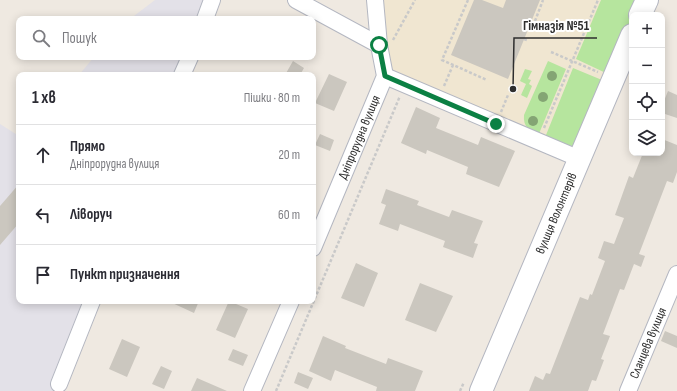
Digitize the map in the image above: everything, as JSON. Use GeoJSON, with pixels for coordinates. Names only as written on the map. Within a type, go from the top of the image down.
{"type":"FeatureCollection","features":[{"type":"Feature","properties":{"kind":"street"},"geometry":{"type":"LineString","coordinates":[[206,16],[212,0]]}},
{"type":"Feature","properties":{"kind":"street"},"geometry":{"type":"LineString","coordinates":[[296,0],[381,52]]}},
{"type":"Feature","properties":{"kind":"street","name":"Дніпрорудна вулиця"},"geometry":{"type":"LineString","coordinates":[[316,241],[385,76],[375,0]]}},
{"type":"Feature","properties":{"kind":"street"},"geometry":{"type":"LineString","coordinates":[[641,12],[646,0]]}},
{"type":"Feature","properties":{"kind":"street","name":"вулиця Волонтерів"},"geometry":{"type":"LineString","coordinates":[[481,391],[629,42]]}},
{"type":"Feature","properties":{"kind":"street"},"geometry":{"type":"LineString","coordinates":[[183,72],[189,60]]}},
{"type":"Feature","properties":{"kind":"street"},"geometry":{"type":"LineString","coordinates":[[385,76],[580,159]]}},
{"type":"Feature","properties":{"kind":"street","name":"Сланцева вулиця"},"geometry":{"type":"LineString","coordinates":[[628,391],[677,274]]}},
{"type":"Feature","properties":{"kind":"street"},"geometry":{"type":"LineString","coordinates":[[59,384],[91,304]]}},
{"type":"Feature","properties":{"kind":"street"},"geometry":{"type":"LineString","coordinates":[[252,391],[290,304]]}},
{"type":"Feature","properties":{"kind":"path"},"geometry":{"type":"LineString","coordinates":[[381,52],[415,0]]}},
{"type":"Feature","properties":{"kind":"path"},"geometry":{"type":"LineString","coordinates":[[468,0],[442,60],[487,80]]}},
{"type":"Feature","properties":{"kind":"path"},"geometry":{"type":"LineString","coordinates":[[535,21],[543,0]]}},
{"type":"Feature","properties":{"kind":"path"},"geometry":{"type":"LineString","coordinates":[[538,142],[598,0]]}},
{"type":"Feature","properties":{"kind":"path"},"geometry":{"type":"LineString","coordinates":[[551,52],[614,79]]}},
{"type":"Feature","properties":{"kind":"path"},"geometry":{"type":"LineString","coordinates":[[448,76],[453,65]]}},
{"type":"Feature","properties":{"kind":"path"},"geometry":{"type":"LineString","coordinates":[[316,297],[404,89]]}},
{"type":"Feature","properties":{"kind":"path"},"geometry":{"type":"LineString","coordinates":[[276,391],[313,304]]}},
{"type":"Feature","properties":{"kind":"shaded area"},"geometry":{"type":"Polygon","coordinates":[[[155,0],[213,0],[207,16],[134,16],[155,0]]]}},
{"type":"Feature","properties":{"kind":"shaded area"},"geometry":{"type":"Polygon","coordinates":[[[375,0],[647,0],[635,12],[629,12],[629,42],[580,159],[385,76],[375,0]]]}},
{"type":"Feature","properties":{"kind":"shaded area"},"geometry":{"type":"Polygon","coordinates":[[[92,60],[190,60],[185,72],[82,72],[92,60]]]}},
{"type":"Feature","properties":{"kind":"shaded area"},"geometry":{"type":"Polygon","coordinates":[[[0,124],[16,134],[16,304],[98,304],[65,391],[0,391],[0,124]]]}},
{"type":"Feature","properties":{"kind":"green space"},"geometry":{"type":"Polygon","coordinates":[[[601,0],[639,0],[634,12],[629,12],[629,24],[608,74],[576,59],[601,0]]]}},
{"type":"Feature","properties":{"kind":"green space"},"geometry":{"type":"Polygon","coordinates":[[[548,61],[566,69],[538,136],[529,130],[524,122],[524,115],[548,61]]]}},
{"type":"Feature","properties":{"kind":"green space"},"geometry":{"type":"Polygon","coordinates":[[[573,68],[602,80],[572,152],[544,140],[573,68]]]}},
{"type":"Feature","properties":{"kind":"green space"},"geometry":{"type":"Polygon","coordinates":[[[525,69],[532,71],[528,79],[531,80],[529,84],[532,86],[527,98],[521,95],[526,84],[520,81],[525,69]]]}},
{"type":"Feature","properties":{"kind":"building"},"geometry":{"type":"Polygon","coordinates":[[[474,0],[482,0],[503,8],[506,0],[540,0],[508,79],[451,55],[474,0]]]}},
{"type":"Feature","properties":{"kind":"building"},"geometry":{"type":"Polygon","coordinates":[[[293,61],[304,68],[302,72],[287,72],[293,61]]]}},
{"type":"Feature","properties":{"kind":"building"},"geometry":{"type":"Polygon","coordinates":[[[329,74],[347,82],[334,111],[316,103],[329,74]]]}},
{"type":"Feature","properties":{"kind":"building"},"geometry":{"type":"Polygon","coordinates":[[[668,91],[677,95],[677,118],[665,114],[665,98],[668,91]]]}},
{"type":"Feature","properties":{"kind":"building"},"geometry":{"type":"Polygon","coordinates":[[[416,107],[440,118],[436,128],[478,145],[481,137],[515,151],[499,187],[466,174],[468,167],[427,150],[426,154],[401,143],[416,107]]]}},
{"type":"Feature","properties":{"kind":"building"},"geometry":{"type":"Polygon","coordinates":[[[320,134],[334,140],[330,151],[316,145],[320,134]]]}},
{"type":"Feature","properties":{"kind":"building"},"geometry":{"type":"Polygon","coordinates":[[[665,140],[677,145],[677,172],[673,183],[667,181],[639,254],[645,256],[641,267],[634,264],[624,290],[620,289],[603,334],[610,336],[601,359],[604,360],[596,381],[592,380],[588,391],[529,391],[535,376],[543,380],[546,373],[550,374],[580,297],[588,300],[590,294],[592,295],[605,261],[598,258],[604,241],[614,244],[624,218],[615,215],[629,176],[633,178],[642,156],[665,156],[665,140]]]}},
{"type":"Feature","properties":{"kind":"building"},"geometry":{"type":"Polygon","coordinates":[[[16,187],[16,226],[0,245],[0,206],[16,187]]]}},
{"type":"Feature","properties":{"kind":"building"},"geometry":{"type":"Polygon","coordinates":[[[386,189],[419,201],[417,205],[449,217],[452,210],[483,221],[474,243],[478,244],[473,258],[443,247],[445,241],[400,224],[398,231],[379,224],[386,205],[381,203],[386,189]]]}},
{"type":"Feature","properties":{"kind":"building"},"geometry":{"type":"Polygon","coordinates":[[[356,263],[378,273],[364,307],[341,298],[356,263]]]}},
{"type":"Feature","properties":{"kind":"building"},"geometry":{"type":"Polygon","coordinates":[[[420,283],[453,296],[436,332],[405,320],[420,283]]]}},
{"type":"Feature","properties":{"kind":"building"},"geometry":{"type":"Polygon","coordinates":[[[174,304],[198,304],[194,313],[174,304]]]}},
{"type":"Feature","properties":{"kind":"building"},"geometry":{"type":"Polygon","coordinates":[[[228,304],[236,304],[248,309],[235,338],[216,330],[228,304]]]}},
{"type":"Feature","properties":{"kind":"building"},"geometry":{"type":"Polygon","coordinates":[[[665,331],[677,336],[677,348],[661,341],[665,331]]]}},
{"type":"Feature","properties":{"kind":"building"},"geometry":{"type":"Polygon","coordinates":[[[323,336],[346,346],[345,348],[386,364],[388,358],[423,371],[415,391],[376,391],[377,387],[335,370],[331,381],[309,371],[323,336]]]}},
{"type":"Feature","properties":{"kind":"building"},"geometry":{"type":"Polygon","coordinates":[[[122,339],[140,347],[127,377],[109,369],[122,339]]]}},
{"type":"Feature","properties":{"kind":"building"},"geometry":{"type":"Polygon","coordinates":[[[233,349],[248,355],[243,366],[228,360],[233,349]]]}},
{"type":"Feature","properties":{"kind":"building"},"geometry":{"type":"Polygon","coordinates":[[[161,366],[172,371],[164,389],[152,384],[161,366]]]}},
{"type":"Feature","properties":{"kind":"building"},"geometry":{"type":"Polygon","coordinates":[[[298,372],[313,378],[308,389],[294,383],[298,372]]]}},
{"type":"Feature","properties":{"kind":"building"},"geometry":{"type":"Polygon","coordinates":[[[197,378],[227,391],[191,391],[197,378]]]}},
{"type":"Feature","properties":{"kind":"place","name":"Гімназія №51"},"geometry":{"type":"Point","coordinates":[513,89]}},
{"type":"Feature","properties":{"kind":"route"},"geometry":{"type":"LineString","coordinates":[[379,45],[385,76],[496,124]]}}]}
